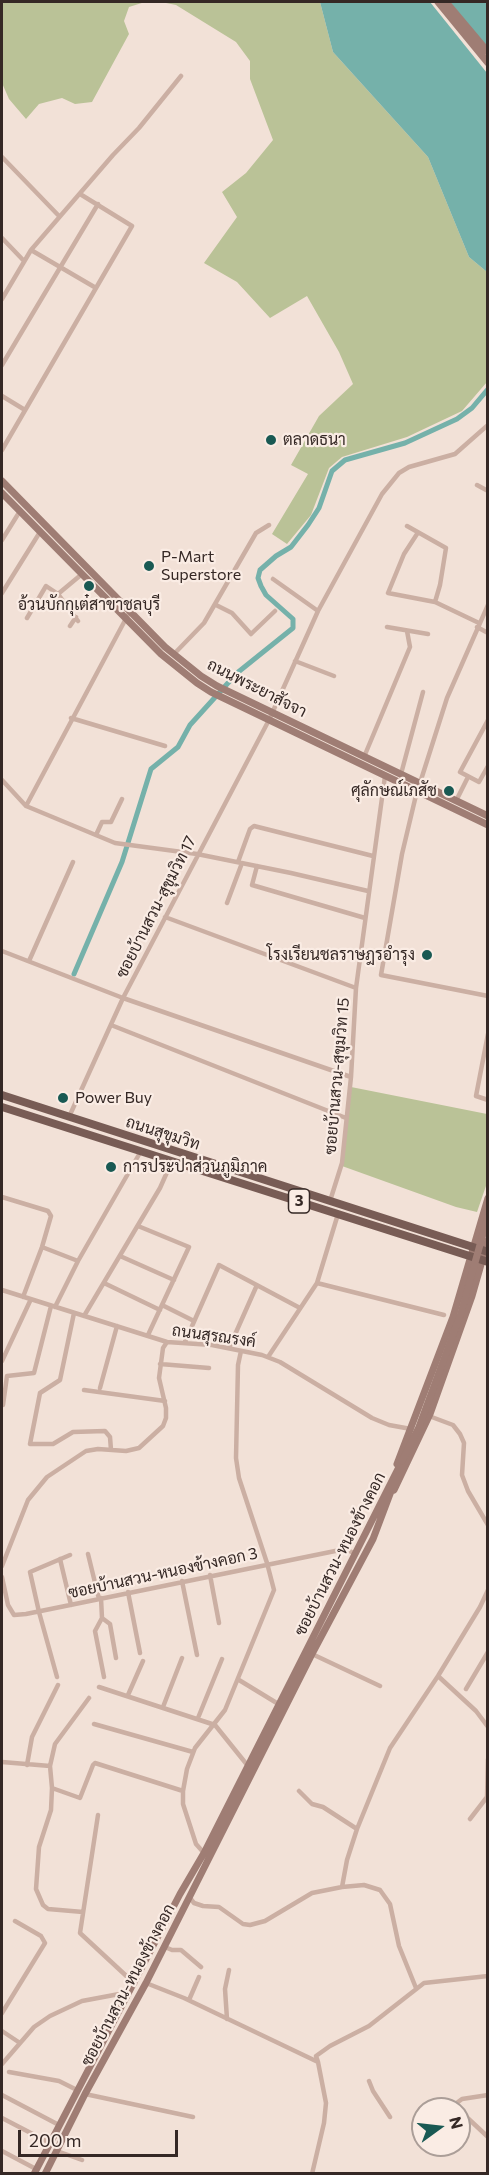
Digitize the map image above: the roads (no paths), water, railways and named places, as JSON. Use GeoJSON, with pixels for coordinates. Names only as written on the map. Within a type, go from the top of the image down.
{"type":"FeatureCollection","features":[{"type":"Feature","properties":{"kind":"main road"},"geometry":{"type":"LineString","coordinates":[[438,2],[488,63]]}},
{"type":"Feature","properties":{"kind":"main road"},"geometry":{"type":"LineString","coordinates":[[446,2],[488,52]]}},
{"type":"Feature","properties":{"kind":"main road","name":"ถนนพระยาสัจจา"},"geometry":{"type":"LineString","coordinates":[[2,481],[128,615],[161,654],[211,692],[488,825]]}},
{"type":"Feature","properties":{"kind":"main road","name":"ถนนพระยาสัจจา"},"geometry":{"type":"LineString","coordinates":[[2,493],[82,574],[201,676],[217,686],[488,816]]}},
{"type":"Feature","properties":{"kind":"main road","name":"ถนนสุขุมวิท"},"geometry":{"type":"LineString","coordinates":[[2,1095],[486,1251]]}},
{"type":"Feature","properties":{"kind":"main road","name":"ถนนสุขุมวิท"},"geometry":{"type":"LineString","coordinates":[[2,1107],[485,1261]]}},
{"type":"Feature","properties":{"kind":"main road"},"geometry":{"type":"LineString","coordinates":[[383,1507],[456,1310],[472,1247],[488,1198]]}},
{"type":"Feature","properties":{"kind":"main road","name":"ซอยบ้านสวน-หนองข้างคอก"},"geometry":{"type":"LineString","coordinates":[[35,2171],[135,1984],[158,1935],[251,1769],[373,1539],[383,1507],[419,1427],[461,1313],[488,1216]]}},
{"type":"Feature","properties":{"kind":"main road"},"geometry":{"type":"LineString","coordinates":[[383,1507],[429,1416],[485,1261],[488,1240]]}},
{"type":"Feature","properties":{"kind":"main road"},"geometry":{"type":"LineString","coordinates":[[456,1310],[466,1314]]}},
{"type":"Feature","properties":{"kind":"main road","name":"ซอยบ้านสวน-หนองข้างคอก"},"geometry":{"type":"LineString","coordinates":[[45,2174],[190,1898],[280,1705],[356,1554],[383,1507]]}},
{"type":"Feature","properties":{"kind":"main road"},"geometry":{"type":"LineString","coordinates":[[158,1935],[166,1944]]}},
{"type":"Feature","properties":{"kind":"street"},"geometry":{"type":"LineString","coordinates":[[2,299],[31,250],[139,128],[181,76]]}},
{"type":"Feature","properties":{"kind":"street"},"geometry":{"type":"LineString","coordinates":[[2,157],[59,216]]}},
{"type":"Feature","properties":{"kind":"street"},"geometry":{"type":"LineString","coordinates":[[2,450],[132,226],[80,194]]}},
{"type":"Feature","properties":{"kind":"street"},"geometry":{"type":"LineString","coordinates":[[2,364],[98,204]]}},
{"type":"Feature","properties":{"kind":"street"},"geometry":{"type":"LineString","coordinates":[[2,238],[24,261]]}},
{"type":"Feature","properties":{"kind":"street"},"geometry":{"type":"LineString","coordinates":[[31,250],[96,288]]}},
{"type":"Feature","properties":{"kind":"street"},"geometry":{"type":"LineString","coordinates":[[2,396],[25,410]]}},
{"type":"Feature","properties":{"kind":"street","name":"ซอยบ้านสวน-สุขุมวิท 17"},"geometry":{"type":"LineString","coordinates":[[69,1117],[123,998],[269,720],[318,611],[382,494],[394,478],[410,467],[454,454],[488,425]]}},
{"type":"Feature","properties":{"kind":"street"},"geometry":{"type":"LineString","coordinates":[[477,485],[488,491]]}},
{"type":"Feature","properties":{"kind":"street"},"geometry":{"type":"LineString","coordinates":[[2,540],[20,511]]}},
{"type":"Feature","properties":{"kind":"street"},"geometry":{"type":"LineString","coordinates":[[174,654],[204,623],[256,533],[269,525]]}},
{"type":"Feature","properties":{"kind":"street"},"geometry":{"type":"LineString","coordinates":[[407,526],[417,534],[446,548],[435,602]]}},
{"type":"Feature","properties":{"kind":"street"},"geometry":{"type":"LineString","coordinates":[[2,593],[40,532]]}},
{"type":"Feature","properties":{"kind":"street"},"geometry":{"type":"LineString","coordinates":[[417,534],[404,554],[388,592],[435,602],[478,625],[488,633]]}},
{"type":"Feature","properties":{"kind":"street"},"geometry":{"type":"LineString","coordinates":[[58,594],[82,574]]}},
{"type":"Feature","properties":{"kind":"street"},"geometry":{"type":"LineString","coordinates":[[273,579],[318,611]]}},
{"type":"Feature","properties":{"kind":"street"},"geometry":{"type":"LineString","coordinates":[[27,618],[46,586],[58,594],[77,619],[70,626]]}},
{"type":"Feature","properties":{"kind":"street"},"geometry":{"type":"LineString","coordinates":[[216,605],[232,613],[251,634],[275,611]]}},
{"type":"Feature","properties":{"kind":"street"},"geometry":{"type":"LineString","coordinates":[[420,783],[447,698],[488,605]]}},
{"type":"Feature","properties":{"kind":"street"},"geometry":{"type":"LineString","coordinates":[[26,806],[128,615]]}},
{"type":"Feature","properties":{"kind":"street"},"geometry":{"type":"LineString","coordinates":[[387,627],[428,634]]}},
{"type":"Feature","properties":{"kind":"street"},"geometry":{"type":"LineString","coordinates":[[361,764],[410,647],[407,631]]}},
{"type":"Feature","properties":{"kind":"street"},"geometry":{"type":"LineString","coordinates":[[295,661],[334,676]]}},
{"type":"Feature","properties":{"kind":"street"},"geometry":{"type":"LineString","coordinates":[[401,774],[423,692]]}},
{"type":"Feature","properties":{"kind":"street"},"geometry":{"type":"LineString","coordinates":[[71,718],[165,746]]}},
{"type":"Feature","properties":{"kind":"street"},"geometry":{"type":"LineString","coordinates":[[488,720],[460,772],[479,782],[488,766]]}},
{"type":"Feature","properties":{"kind":"street","name":"ซอยบ้านสวน-สุขุมวิท 15"},"geometry":{"type":"LineString","coordinates":[[330,1201],[342,1163],[351,1077],[356,988],[385,776]]}},
{"type":"Feature","properties":{"kind":"street"},"geometry":{"type":"LineString","coordinates":[[456,801],[468,777]]}},
{"type":"Feature","properties":{"kind":"street"},"geometry":{"type":"LineString","coordinates":[[2,780],[26,806],[96,836],[123,844],[197,854],[257,866],[368,891]]}},
{"type":"Feature","properties":{"kind":"street"},"geometry":{"type":"LineString","coordinates":[[417,791],[402,854],[381,975],[488,996]]}},
{"type":"Feature","properties":{"kind":"street"},"geometry":{"type":"LineString","coordinates":[[96,836],[102,822],[111,822],[122,799]]}},
{"type":"Feature","properties":{"kind":"street"},"geometry":{"type":"LineString","coordinates":[[227,903],[250,829],[254,826],[373,856]]}},
{"type":"Feature","properties":{"kind":"street"},"geometry":{"type":"LineString","coordinates":[[29,961],[73,862]]}},
{"type":"Feature","properties":{"kind":"street"},"geometry":{"type":"LineString","coordinates":[[257,866],[252,885],[365,918]]}},
{"type":"Feature","properties":{"kind":"street"},"geometry":{"type":"LineString","coordinates":[[165,917],[356,988]]}},
{"type":"Feature","properties":{"kind":"street"},"geometry":{"type":"LineString","coordinates":[[2,951],[123,998],[351,1077]]}},
{"type":"Feature","properties":{"kind":"street"},"geometry":{"type":"LineString","coordinates":[[111,1025],[346,1118]]}},
{"type":"Feature","properties":{"kind":"street"},"geometry":{"type":"LineString","coordinates":[[488,1034],[476,1096],[488,1100]]}},
{"type":"Feature","properties":{"kind":"street"},"geometry":{"type":"LineString","coordinates":[[3,1405],[7,1376],[34,1373],[53,1306],[141,1151]]}},
{"type":"Feature","properties":{"kind":"street"},"geometry":{"type":"LineString","coordinates":[[84,1316],[160,1188],[172,1161]]}},
{"type":"Feature","properties":{"kind":"street"},"geometry":{"type":"LineString","coordinates":[[2,1197],[48,1211],[51,1215],[42,1247],[23,1296]]}},
{"type":"Feature","properties":{"kind":"street"},"geometry":{"type":"LineString","coordinates":[[268,1357],[317,1283],[338,1214]]}},
{"type":"Feature","properties":{"kind":"street"},"geometry":{"type":"LineString","coordinates":[[138,1226],[189,1247],[148,1335]]}},
{"type":"Feature","properties":{"kind":"street"},"geometry":{"type":"LineString","coordinates":[[42,1247],[78,1261]]}},
{"type":"Feature","properties":{"kind":"street"},"geometry":{"type":"LineString","coordinates":[[120,1256],[174,1280]]}},
{"type":"Feature","properties":{"kind":"street"},"geometry":{"type":"LineString","coordinates":[[185,1342],[219,1265],[300,1308]]}},
{"type":"Feature","properties":{"kind":"street"},"geometry":{"type":"LineString","coordinates":[[104,1283],[194,1321]]}},
{"type":"Feature","properties":{"kind":"street"},"geometry":{"type":"LineString","coordinates":[[317,1283],[444,1315]]}},
{"type":"Feature","properties":{"kind":"street"},"geometry":{"type":"LineString","coordinates":[[229,1348],[257,1285]]}},
{"type":"Feature","properties":{"kind":"street","name":"ถนนสุรณรงค์"},"geometry":{"type":"LineString","coordinates":[[2,1290],[167,1342],[229,1348],[268,1357],[372,1418],[389,1425],[411,1429]]}},
{"type":"Feature","properties":{"kind":"street"},"geometry":{"type":"LineString","coordinates":[[2,1361],[31,1299]]}},
{"type":"Feature","properties":{"kind":"street"},"geometry":{"type":"LineString","coordinates":[[74,1312],[60,1380],[40,1393],[30,1444],[53,1444],[73,1432],[105,1431],[110,1437],[111,1450]]}},
{"type":"Feature","properties":{"kind":"street"},"geometry":{"type":"LineString","coordinates":[[100,1388],[117,1326]]}},
{"type":"Feature","properties":{"kind":"street"},"geometry":{"type":"LineString","coordinates":[[2,1566],[4,1554],[28,1500],[47,1477],[86,1451],[98,1449],[126,1452],[140,1448],[162,1426],[166,1418],[165,1401],[159,1378],[163,1348],[167,1342]]}},
{"type":"Feature","properties":{"kind":"street"},"geometry":{"type":"LineString","coordinates":[[204,1853],[195,1844],[183,1804],[183,1791],[193,1752],[225,1710],[274,1590],[239,1478],[236,1458],[238,1365],[241,1351]]}},
{"type":"Feature","properties":{"kind":"street"},"geometry":{"type":"LineString","coordinates":[[160,1364],[209,1368]]}},
{"type":"Feature","properties":{"kind":"street"},"geometry":{"type":"LineString","coordinates":[[84,1390],[165,1401]]}},
{"type":"Feature","properties":{"kind":"street"},"geometry":{"type":"LineString","coordinates":[[429,1416],[453,1425],[460,1434],[464,1443],[462,1475],[468,1491],[488,1525]]}},
{"type":"Feature","properties":{"kind":"street","name":"ซอยบ้านสวน-หนองข้างคอก 3"},"geometry":{"type":"LineString","coordinates":[[2,1577],[8,1605],[14,1615],[39,1612],[267,1563],[345,1549],[356,1554]]}},
{"type":"Feature","properties":{"kind":"street"},"geometry":{"type":"LineString","coordinates":[[88,1554],[100,1598],[102,1618],[95,1630],[104,1677]]}},
{"type":"Feature","properties":{"kind":"street"},"geometry":{"type":"LineString","coordinates":[[57,1677],[30,1572],[70,1555]]}},
{"type":"Feature","properties":{"kind":"street"},"geometry":{"type":"LineString","coordinates":[[60,1558],[71,1605]]}},
{"type":"Feature","properties":{"kind":"street"},"geometry":{"type":"LineString","coordinates":[[210,1575],[219,1623]]}},
{"type":"Feature","properties":{"kind":"street"},"geometry":{"type":"LineString","coordinates":[[182,1581],[197,1655]]}},
{"type":"Feature","properties":{"kind":"street"},"geometry":{"type":"LineString","coordinates":[[342,1887],[347,1860],[357,1829],[390,1748],[438,1676],[488,1590]]}},
{"type":"Feature","properties":{"kind":"street"},"geometry":{"type":"LineString","coordinates":[[128,1592],[140,1653]]}},
{"type":"Feature","properties":{"kind":"street"},"geometry":{"type":"LineString","coordinates":[[480,1607],[488,1610]]}},
{"type":"Feature","properties":{"kind":"street"},"geometry":{"type":"LineString","coordinates":[[102,1618],[110,1624],[116,1658]]}},
{"type":"Feature","properties":{"kind":"street"},"geometry":{"type":"LineString","coordinates":[[466,1689],[488,1652]]}},
{"type":"Feature","properties":{"kind":"street"},"geometry":{"type":"LineString","coordinates":[[312,1654],[380,1686]]}},
{"type":"Feature","properties":{"kind":"street"},"geometry":{"type":"LineString","coordinates":[[163,1707],[182,1658]]}},
{"type":"Feature","properties":{"kind":"street"},"geometry":{"type":"LineString","coordinates":[[198,1718],[222,1659]]}},
{"type":"Feature","properties":{"kind":"street"},"geometry":{"type":"LineString","coordinates":[[128,1695],[143,1661]]}},
{"type":"Feature","properties":{"kind":"street"},"geometry":{"type":"LineString","coordinates":[[438,1676],[486,1723]]}},
{"type":"Feature","properties":{"kind":"street"},"geometry":{"type":"LineString","coordinates":[[239,1680],[280,1705]]}},
{"type":"Feature","properties":{"kind":"street"},"geometry":{"type":"LineString","coordinates":[[27,1765],[32,1737],[58,1685]]}},
{"type":"Feature","properties":{"kind":"street"},"geometry":{"type":"LineString","coordinates":[[99,1687],[215,1725],[251,1769]]}},
{"type":"Feature","properties":{"kind":"street"},"geometry":{"type":"LineString","coordinates":[[83,1912],[48,1909],[43,1905],[36,1889],[39,1847],[51,1810],[50,1766],[56,1744],[89,1698]]}},
{"type":"Feature","properties":{"kind":"street"},"geometry":{"type":"LineString","coordinates":[[94,1724],[193,1752]]}},
{"type":"Feature","properties":{"kind":"street"},"geometry":{"type":"LineString","coordinates":[[470,1819],[487,1797],[488,1758]]}},
{"type":"Feature","properties":{"kind":"street"},"geometry":{"type":"LineString","coordinates":[[2,1762],[50,1766]]}},
{"type":"Feature","properties":{"kind":"street"},"geometry":{"type":"LineString","coordinates":[[52,1788],[81,1798],[95,1763],[183,1791]]}},
{"type":"Feature","properties":{"kind":"street"},"geometry":{"type":"LineString","coordinates":[[298,1791],[312,1804],[323,1807],[357,1829]]}},
{"type":"Feature","properties":{"kind":"street"},"geometry":{"type":"LineString","coordinates":[[98,1815],[81,1934],[135,1984]]}},
{"type":"Feature","properties":{"kind":"street"},"geometry":{"type":"LineString","coordinates":[[190,1898],[194,1903],[203,1906],[219,1907],[243,1924],[250,1925],[265,1921],[312,1893],[364,1885],[380,1890],[390,1904],[399,1946],[416,1988]]}},
{"type":"Feature","properties":{"kind":"street"},"geometry":{"type":"LineString","coordinates":[[2,2013],[45,1943],[41,1936],[15,1921]]}},
{"type":"Feature","properties":{"kind":"street"},"geometry":{"type":"LineString","coordinates":[[166,1944],[172,1950],[181,1950],[201,1967]]}},
{"type":"Feature","properties":{"kind":"street"},"geometry":{"type":"LineString","coordinates":[[227,2019],[225,1989],[229,1970]]}},
{"type":"Feature","properties":{"kind":"street"},"geometry":{"type":"LineString","coordinates":[[312,2174],[324,2123],[326,2103],[316,2056],[330,2046],[369,2026],[424,1983],[488,1976]]}},
{"type":"Feature","properties":{"kind":"street"},"geometry":{"type":"LineString","coordinates":[[189,2000],[199,1977]]}},
{"type":"Feature","properties":{"kind":"street"},"geometry":{"type":"LineString","coordinates":[[146,1983],[189,2000],[318,2062]]}},
{"type":"Feature","properties":{"kind":"street"},"geometry":{"type":"LineString","coordinates":[[2,2064],[34,2026],[82,2001],[130,1992]]}},
{"type":"Feature","properties":{"kind":"street"},"geometry":{"type":"LineString","coordinates":[[2,2031],[20,2043]]}},
{"type":"Feature","properties":{"kind":"street"},"geometry":{"type":"LineString","coordinates":[[9,2072],[58,2082],[77,2090]]}},
{"type":"Feature","properties":{"kind":"street"},"geometry":{"type":"LineString","coordinates":[[369,2081],[390,2116]]}},
{"type":"Feature","properties":{"kind":"street"},"geometry":{"type":"LineString","coordinates":[[85,2094],[193,2117]]}},
{"type":"Feature","properties":{"kind":"street"},"geometry":{"type":"LineString","coordinates":[[2,2095],[59,2125]]}},
{"type":"Feature","properties":{"kind":"street"},"geometry":{"type":"LineString","coordinates":[[471,2098],[488,2095]]}},
{"type":"Feature","properties":{"kind":"street"},"geometry":{"type":"LineString","coordinates":[[2,2118],[50,2143]]}},
{"type":"Feature","properties":{"kind":"street"},"geometry":{"type":"LineString","coordinates":[[471,2120],[488,2136]]}},
{"type":"Feature","properties":{"kind":"street"},"geometry":{"type":"LineString","coordinates":[[2,2151],[35,2171]]}},
{"type":"Feature","properties":{"kind":"street"},"geometry":{"type":"LineString","coordinates":[[57,2151],[82,2160]]}},
{"type":"Feature","properties":{"kind":"water"},"geometry":{"type":"Polygon","coordinates":[[[320,2],[487,2],[487,272],[469,257],[428,157],[333,52],[320,2]]]}},
{"type":"Feature","properties":{"kind":"waterway"},"geometry":{"type":"LineString","coordinates":[[74,974],[122,862],[151,769],[178,747],[190,725],[237,673],[293,628],[293,619],[266,595],[258,578],[260,570],[291,547],[319,508],[332,471],[345,460],[405,443],[457,419],[472,408],[488,389]]}},
{"type":"Feature","properties":{"kind":"place","name":"ตลาดธนา"},"geometry":{"type":"Point","coordinates":[271,440]}},
{"type":"Feature","properties":{"kind":"place","name":"P-Mart Superstore"},"geometry":{"type":"Point","coordinates":[149,566]}},
{"type":"Feature","properties":{"kind":"place","name":"อ้วนบักกุเต๋สาขาชลบุรี"},"geometry":{"type":"Point","coordinates":[89,586]}},
{"type":"Feature","properties":{"kind":"place","name":"ศุลักษณ์เภสัช"},"geometry":{"type":"Point","coordinates":[449,791]}},
{"type":"Feature","properties":{"kind":"place","name":"โรงเรียนชลราษฎรอำรุง"},"geometry":{"type":"Point","coordinates":[427,955]}},
{"type":"Feature","properties":{"kind":"place","name":"Power Buy"},"geometry":{"type":"Point","coordinates":[63,1098]}},
{"type":"Feature","properties":{"kind":"place","name":"การประปาส่วนภูมิภาค"},"geometry":{"type":"Point","coordinates":[111,1167]}}]}
